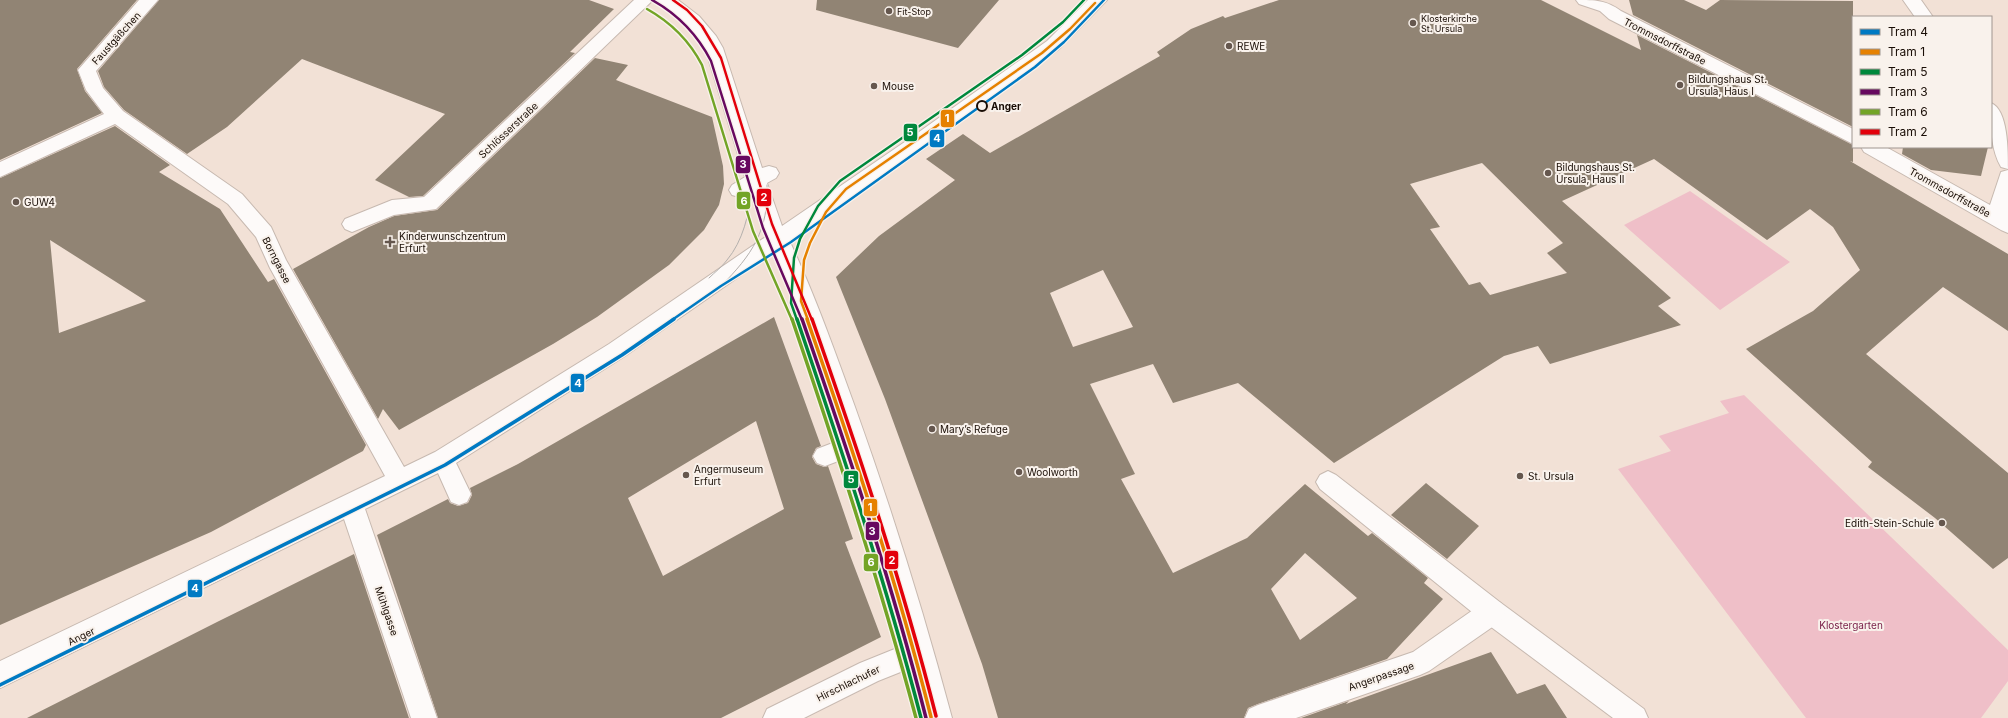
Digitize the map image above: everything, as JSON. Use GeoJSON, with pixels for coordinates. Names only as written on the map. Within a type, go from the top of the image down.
{"type":"FeatureCollection","features":[{"type":"Feature","properties":{"kind":"street","name":"Faustgäßchen"},"geometry":{"type":"LineString","coordinates":[[116,116],[95,90],[87,70],[149,0]]}},
{"type":"Feature","properties":{"kind":"street","name":"Schlösserstraße"},"geometry":{"type":"LineString","coordinates":[[352,224],[392,208],[429,204],[644,0]]}},
{"type":"Feature","properties":{"kind":"street"},"geometry":{"type":"LineString","coordinates":[[664,0],[686,13],[707,35],[715,51],[763,176],[778,240],[797,282],[856,445],[900,577],[922,651],[939,718]]}},
{"type":"Feature","properties":{"kind":"street","name":"Anger"},"geometry":{"type":"LineString","coordinates":[[0,675],[443,459],[617,350],[1002,85],[1054,45],[1098,0]]}},
{"type":"Feature","properties":{"kind":"street","name":"Trommsdorffstraße"},"geometry":{"type":"LineString","coordinates":[[1585,0],[1608,3],[1615,15],[1852,136]]}},
{"type":"Feature","properties":{"kind":"street"},"geometry":{"type":"LineString","coordinates":[[1912,0],[1923,16]]}},
{"type":"Feature","properties":{"kind":"street"},"geometry":{"type":"LineString","coordinates":[[1992,111],[1996,117],[2008,162]]}},
{"type":"Feature","properties":{"kind":"street"},"geometry":{"type":"LineString","coordinates":[[0,170],[116,116]]}},
{"type":"Feature","properties":{"kind":"street","name":"Borngasse"},"geometry":{"type":"LineString","coordinates":[[116,116],[235,199],[264,233],[277,262],[399,480]]}},
{"type":"Feature","properties":{"kind":"street","name":"Trommsdorffstraße"},"geometry":{"type":"LineString","coordinates":[[1873,148],[2002,221]]}},
{"type":"Feature","properties":{"kind":"street"},"geometry":{"type":"LineString","coordinates":[[739,190],[763,176]]}},
{"type":"Feature","properties":{"kind":"street"},"geometry":{"type":"LineString","coordinates":[[2002,221],[2008,177]]}},
{"type":"Feature","properties":{"kind":"street"},"geometry":{"type":"LineString","coordinates":[[824,456],[856,445]]}},
{"type":"Feature","properties":{"kind":"street"},"geometry":{"type":"LineString","coordinates":[[443,459],[458,494]]}},
{"type":"Feature","properties":{"kind":"street"},"geometry":{"type":"LineString","coordinates":[[1328,482],[1492,612],[1636,718]]}},
{"type":"Feature","properties":{"kind":"street","name":"Mühlgasse"},"geometry":{"type":"LineString","coordinates":[[351,504],[424,718]]}},
{"type":"Feature","properties":{"kind":"street","name":"Angerpassage"},"geometry":{"type":"LineString","coordinates":[[1258,718],[1420,662],[1492,612]]}},
{"type":"Feature","properties":{"kind":"street","name":"Hirschlachufer"},"geometry":{"type":"LineString","coordinates":[[776,718],[869,672],[922,651]]}},
{"type":"Feature","properties":{"kind":"green space"},"geometry":{"type":"Polygon","coordinates":[[[1690,191],[1790,262],[1720,310],[1624,225],[1690,191]]]}},
{"type":"Feature","properties":{"kind":"green space","name":"Klostergarten"},"geometry":{"type":"Polygon","coordinates":[[[1744,395],[2008,650],[2008,681],[1981,718],[1806,718],[1618,469],[1671,451],[1659,436],[1729,413],[1720,401],[1744,395]]]}},
{"type":"Feature","properties":{"kind":"building"},"geometry":{"type":"Polygon","coordinates":[[[0,0],[137,0],[77,69],[85,91],[102,113],[0,160],[0,0]]]}},
{"type":"Feature","properties":{"kind":"building"},"geometry":{"type":"Polygon","coordinates":[[[159,0],[589,0],[614,9],[570,52],[575,53],[423,196],[409,197],[375,180],[445,114],[302,59],[227,127],[187,154],[124,110],[104,87],[98,71],[159,0]]]}},
{"type":"Feature","properties":{"kind":"building"},"geometry":{"type":"Polygon","coordinates":[[[817,0],[999,0],[958,48],[816,10],[817,0]]]}},
{"type":"Feature","properties":{"kind":"building"},"geometry":{"type":"Polygon","coordinates":[[[1279,0],[1541,0],[1641,50],[1637,35],[1852,144],[1853,162],[1850,161],[2008,254],[2008,331],[1943,287],[1866,354],[2008,473],[2008,558],[1993,569],[1935,518],[1868,467],[1872,462],[1746,349],[1813,311],[1860,270],[1833,227],[1810,209],[1767,240],[1654,159],[1562,201],[1671,298],[1658,306],[1681,325],[1550,364],[1538,346],[1504,356],[1334,463],[1238,383],[1173,403],[1153,364],[1090,384],[1135,474],[1121,479],[1173,573],[1247,538],[1305,484],[1368,536],[1372,533],[1428,578],[1424,583],[1443,599],[1387,659],[1248,708],[1244,718],[998,718],[982,664],[885,399],[836,277],[879,236],[955,180],[926,159],[963,134],[990,153],[1160,56],[1157,52],[1191,29],[1223,16],[1225,18],[1279,0]],[[1482,163],[1410,184],[1440,227],[1430,229],[1469,285],[1480,282],[1490,295],[1567,273],[1547,253],[1563,243],[1482,163]],[[1103,270],[1050,293],[1073,347],[1133,327],[1103,270]],[[1305,553],[1271,589],[1300,640],[1357,598],[1305,553]]]}},
{"type":"Feature","properties":{"kind":"building"},"geometry":{"type":"Polygon","coordinates":[[[1629,0],[1684,0],[1706,10],[1720,0],[1853,1],[1852,126],[1633,15],[1629,0]]]}},
{"type":"Feature","properties":{"kind":"building"},"geometry":{"type":"Polygon","coordinates":[[[595,58],[628,65],[616,80],[712,117],[723,166],[724,184],[719,205],[704,230],[669,265],[597,317],[553,344],[399,430],[383,409],[378,419],[293,269],[369,227],[394,216],[437,210],[595,58]]]}},
{"type":"Feature","properties":{"kind":"building"},"geometry":{"type":"Polygon","coordinates":[[[115,126],[170,165],[159,172],[220,209],[268,282],[274,279],[366,445],[363,451],[211,532],[0,625],[0,178],[115,126]],[[50,240],[59,333],[146,301],[50,240]]]}},
{"type":"Feature","properties":{"kind":"building"},"geometry":{"type":"Polygon","coordinates":[[[1903,148],[1988,148],[1981,176],[1931,170],[1902,154],[1903,148]]]}},
{"type":"Feature","properties":{"kind":"building"},"geometry":{"type":"Polygon","coordinates":[[[774,317],[821,446],[816,448],[812,457],[816,464],[824,467],[828,466],[853,539],[845,542],[881,637],[721,718],[438,718],[377,535],[448,499],[450,503],[458,506],[468,503],[472,495],[470,488],[518,464],[774,317]],[[756,421],[628,498],[663,576],[784,509],[756,421]]]}},
{"type":"Feature","properties":{"kind":"building"},"geometry":{"type":"Polygon","coordinates":[[[1426,483],[1479,526],[1447,559],[1391,515],[1426,483]]]}},
{"type":"Feature","properties":{"kind":"building"},"geometry":{"type":"Polygon","coordinates":[[[354,554],[409,718],[27,718],[219,621],[354,554]]]}},
{"type":"Feature","properties":{"kind":"building"},"geometry":{"type":"Polygon","coordinates":[[[1491,652],[1517,694],[1545,684],[1567,718],[1301,718],[1349,701],[1346,704],[1491,652]]]}},
{"type":"Feature","properties":{"kind":"tram line","name":"3"},"geometry":{"type":"LineString","coordinates":[[652,0],[662,5],[687,25],[694,33],[711,61],[763,228],[796,302],[847,448],[910,655],[926,718]]}},
{"type":"Feature","properties":{"kind":"tram line","name":"2"},"geometry":{"type":"LineString","coordinates":[[673,0],[687,10],[702,26],[721,58],[772,224],[805,299],[856,445],[920,652],[936,716]]}},
{"type":"Feature","properties":{"kind":"tram line","name":"5"},"geometry":{"type":"LineString","coordinates":[[921,718],[905,656],[842,450],[791,303],[794,258],[800,239],[818,206],[840,181],[1022,55],[1063,22],[1084,0]]}},
{"type":"Feature","properties":{"kind":"tram line","name":"4"},"geometry":{"type":"LineString","coordinates":[[0,685],[445,465],[533,411],[622,355],[721,286],[791,242],[982,106],[1035,67],[1064,42],[1104,0]]}},
{"type":"Feature","properties":{"kind":"tram line","name":"1"},"geometry":{"type":"LineString","coordinates":[[931,717],[915,654],[852,447],[801,301],[804,260],[810,243],[826,212],[846,189],[1042,53],[1070,29],[1095,3]]}},
{"type":"Feature","properties":{"kind":"tram line","name":"6"},"geometry":{"type":"LineString","coordinates":[[647,9],[665,20],[686,39],[702,65],[753,231],[787,306],[837,451],[900,658],[916,718]]}},
{"type":"Feature","properties":{"kind":"tram line"},"geometry":{"type":"LineString","coordinates":[[721,286],[742,263],[756,241],[765,215],[767,185]]}},
{"type":"Feature","properties":{"kind":"tram line"},"geometry":{"type":"LineString","coordinates":[[709,278],[733,253],[747,218],[752,190]]}},
{"type":"Feature","properties":{"kind":"place","name":"Fit-Stop"},"geometry":{"type":"Point","coordinates":[889,11]}},
{"type":"Feature","properties":{"kind":"place","name":"Klosterkirche St. Ursula"},"geometry":{"type":"Point","coordinates":[1413,23]}},
{"type":"Feature","properties":{"kind":"place","name":"REWE"},"geometry":{"type":"Point","coordinates":[1229,46]}},
{"type":"Feature","properties":{"kind":"place","name":"Bildungshaus St. Ursula, Haus I"},"geometry":{"type":"Point","coordinates":[1680,85]}},
{"type":"Feature","properties":{"kind":"place","name":"Mouse"},"geometry":{"type":"Point","coordinates":[874,86]}},
{"type":"Feature","properties":{"kind":"place","name":"Anger"},"geometry":{"type":"Point","coordinates":[982,106]}},
{"type":"Feature","properties":{"kind":"place","name":"Bildungshaus St. Ursula, Haus II"},"geometry":{"type":"Point","coordinates":[1548,173]}},
{"type":"Feature","properties":{"kind":"place","name":"GUW4"},"geometry":{"type":"Point","coordinates":[16,202]}},
{"type":"Feature","properties":{"kind":"place","name":"Kinderwunschzentrum Erfurt"},"geometry":{"type":"Point","coordinates":[390,242]}},
{"type":"Feature","properties":{"kind":"place","name":"Mary’s Refuge"},"geometry":{"type":"Point","coordinates":[932,429]}},
{"type":"Feature","properties":{"kind":"place","name":"Woolworth"},"geometry":{"type":"Point","coordinates":[1019,472]}},
{"type":"Feature","properties":{"kind":"place","name":"Angermuseum Erfurt"},"geometry":{"type":"Point","coordinates":[686,475]}},
{"type":"Feature","properties":{"kind":"place","name":"St. Ursula"},"geometry":{"type":"Point","coordinates":[1520,476]}},
{"type":"Feature","properties":{"kind":"place","name":"Edith-Stein-Schule"},"geometry":{"type":"Point","coordinates":[1942,523]}}]}
